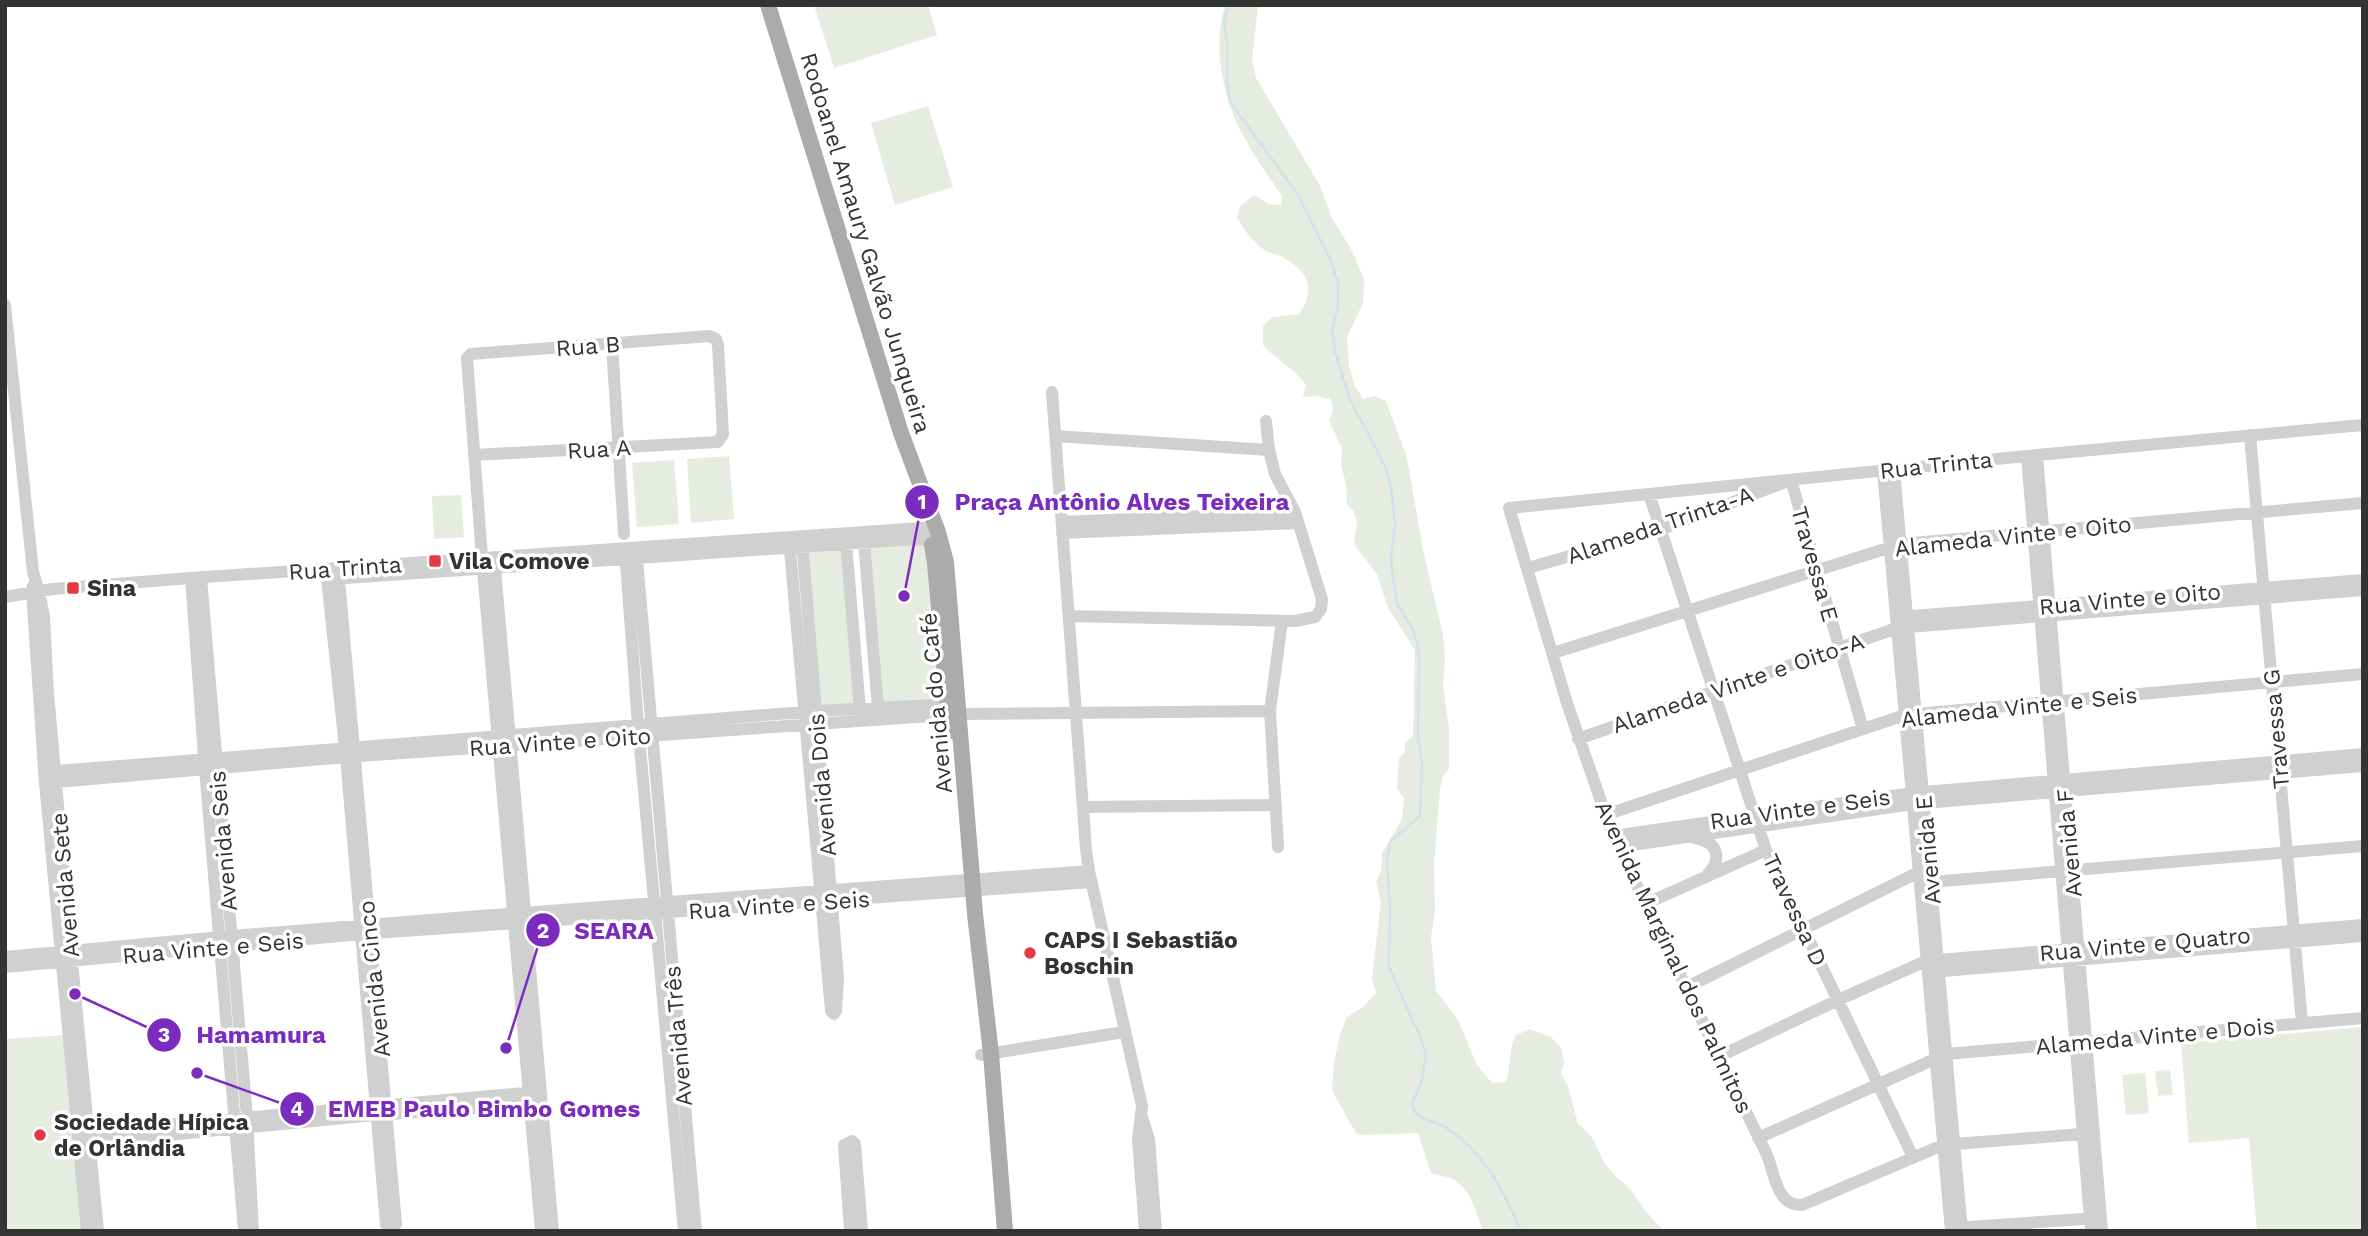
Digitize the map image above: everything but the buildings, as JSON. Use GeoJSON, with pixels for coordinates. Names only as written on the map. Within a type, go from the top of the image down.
{"type":"FeatureCollection","features":[{"type":"Feature","properties":{"kind":"main road","name":"Rodoanel Amaury Galvão Junqueira"},"geometry":{"type":"LineString","coordinates":[[768,5],[870,337],[922,494]]}},
{"type":"Feature","properties":{"kind":"main road","name":"Avenida do Café"},"geometry":{"type":"LineString","coordinates":[[922,494],[934,533],[1005,1231]]}},
{"type":"Feature","properties":{"kind":"main road","name":"Avenida do Café"},"geometry":{"type":"LineString","coordinates":[[986,1054],[996,1231]]}},
{"type":"Feature","properties":{"kind":"street","name":"Avenida Sete"},"geometry":{"type":"LineString","coordinates":[[5,305],[35,588],[44,616],[50,777],[84,1137],[98,1231]]}},
{"type":"Feature","properties":{"kind":"street","name":"Rua B"},"geometry":{"type":"LineString","coordinates":[[474,455],[467,358],[471,354],[709,336],[716,339],[718,345],[722,439]]}},
{"type":"Feature","properties":{"kind":"street"},"geometry":{"type":"LineString","coordinates":[[612,345],[624,534]]}},
{"type":"Feature","properties":{"kind":"street"},"geometry":{"type":"LineString","coordinates":[[1052,392],[1090,877],[1124,1032],[1136,1073],[1142,1116],[1138,1132],[1144,1148],[1147,1230]]}},
{"type":"Feature","properties":{"kind":"street"},"geometry":{"type":"LineString","coordinates":[[1069,616],[1282,621],[1312,619],[1320,612],[1322,595],[1296,517],[1276,478],[1266,421]]}},
{"type":"Feature","properties":{"kind":"street","name":"Rua Trinta"},"geometry":{"type":"LineString","coordinates":[[1509,508],[2363,425]]}},
{"type":"Feature","properties":{"kind":"street","name":"Travessa G"},"geometry":{"type":"LineString","coordinates":[[2250,435],[2302,1023]]}},
{"type":"Feature","properties":{"kind":"street"},"geometry":{"type":"LineString","coordinates":[[1055,436],[1269,450]]}},
{"type":"Feature","properties":{"kind":"street","name":"Rua A"},"geometry":{"type":"LineString","coordinates":[[474,455],[718,442],[722,439]]}},
{"type":"Feature","properties":{"kind":"street"},"geometry":{"type":"LineString","coordinates":[[474,455],[488,564],[535,1098],[541,1231]]}},
{"type":"Feature","properties":{"kind":"street","name":"Avenida F"},"geometry":{"type":"LineString","coordinates":[[2032,456],[2096,1224]]}},
{"type":"Feature","properties":{"kind":"street","name":"Avenida E"},"geometry":{"type":"LineString","coordinates":[[1889,470],[1918,798],[1931,882],[1933,966],[1956,1230]]}},
{"type":"Feature","properties":{"kind":"street","name":"Alameda Trinta-A"},"geometry":{"type":"LineString","coordinates":[[1528,568],[1660,530],[1791,480]]}},
{"type":"Feature","properties":{"kind":"street","name":"Travessa E"},"geometry":{"type":"LineString","coordinates":[[1791,480],[1863,729]]}},
{"type":"Feature","properties":{"kind":"street","name":"Travessa D"},"geometry":{"type":"LineString","coordinates":[[1648,494],[1766,850],[1913,1157]]}},
{"type":"Feature","properties":{"kind":"street","name":"Alameda Vinte e Oito"},"geometry":{"type":"LineString","coordinates":[[1553,653],[1896,545],[2363,503]]}},
{"type":"Feature","properties":{"kind":"street","name":"Avenida Marginal dos Palmitos"},"geometry":{"type":"LineString","coordinates":[[1509,508],[1578,738],[1605,815],[1644,904],[1773,1170],[1780,1194],[1786,1202],[1805,1204],[1913,1157]]}},
{"type":"Feature","properties":{"kind":"street"},"geometry":{"type":"LineString","coordinates":[[1062,527],[1296,517]]}},
{"type":"Feature","properties":{"kind":"street","name":"Rua Trinta"},"geometry":{"type":"LineString","coordinates":[[5,597],[35,588],[196,578],[333,574],[934,533]]}},
{"type":"Feature","properties":{"kind":"street","name":"Rua Trinta"},"geometry":{"type":"LineString","coordinates":[[796,541],[864,542],[934,533]]}},
{"type":"Feature","properties":{"kind":"street","name":"Avenida Dois"},"geometry":{"type":"LineString","coordinates":[[796,541],[826,896],[831,1012],[834,1014],[839,990],[826,896]]}},
{"type":"Feature","properties":{"kind":"street"},"geometry":{"type":"LineString","coordinates":[[864,542],[878,708]]}},
{"type":"Feature","properties":{"kind":"street"},"geometry":{"type":"LineString","coordinates":[[846,543],[860,710]]}},
{"type":"Feature","properties":{"kind":"street","name":"Avenida Três"},"geometry":{"type":"LineString","coordinates":[[631,554],[684,1231]]}},
{"type":"Feature","properties":{"kind":"street","name":"Avenida Cinco"},"geometry":{"type":"LineString","coordinates":[[333,574],[380,1110],[386,1225],[390,1227],[396,1224],[380,1110]]}},
{"type":"Feature","properties":{"kind":"street","name":"Avenida Seis"},"geometry":{"type":"LineString","coordinates":[[196,578],[241,1123],[253,1231]]}},
{"type":"Feature","properties":{"kind":"street","name":"Rua Vinte e Oito"},"geometry":{"type":"LineString","coordinates":[[1902,622],[2264,593],[2363,580]]}},
{"type":"Feature","properties":{"kind":"street","name":"Rua Vinte e Oito"},"geometry":{"type":"LineString","coordinates":[[2264,593],[2363,590]]}},
{"type":"Feature","properties":{"kind":"street"},"geometry":{"type":"LineString","coordinates":[[1278,847],[1270,711],[1282,621]]}},
{"type":"Feature","properties":{"kind":"street","name":"Alameda Vinte e Oito-A"},"geometry":{"type":"LineString","coordinates":[[1578,738],[1840,648],[1902,622]]}},
{"type":"Feature","properties":{"kind":"street","name":"Alameda Vinte e Seis"},"geometry":{"type":"LineString","coordinates":[[1605,815],[1910,715],[2363,674]]}},
{"type":"Feature","properties":{"kind":"street","name":"Rua Vinte e Oito"},"geometry":{"type":"LineString","coordinates":[[810,718],[878,708],[1076,712],[1270,711]]}},
{"type":"Feature","properties":{"kind":"street","name":"Rua Vinte e Oito"},"geometry":{"type":"LineString","coordinates":[[50,777],[504,740],[953,709]]}},
{"type":"Feature","properties":{"kind":"street","name":"Rua Vinte e Seis"},"geometry":{"type":"LineString","coordinates":[[2279,767],[2363,754]]}},
{"type":"Feature","properties":{"kind":"street","name":"Rua Vinte e Seis"},"geometry":{"type":"LineString","coordinates":[[1616,842],[1918,798],[2279,767],[2363,766]]}},
{"type":"Feature","properties":{"kind":"street","name":"Avenida E"},"geometry":{"type":"LineString","coordinates":[[1918,798],[1919,872],[1933,966]]}},
{"type":"Feature","properties":{"kind":"street"},"geometry":{"type":"LineString","coordinates":[[1083,807],[1276,805]]}},
{"type":"Feature","properties":{"kind":"street","name":"Rua Vinte e Seis"},"geometry":{"type":"LineString","coordinates":[[1616,842],[1677,839],[1757,822]]}},
{"type":"Feature","properties":{"kind":"street"},"geometry":{"type":"LineString","coordinates":[[1677,839],[1703,839],[1713,846],[1716,853],[1715,862],[1711,871],[1702,878]]}},
{"type":"Feature","properties":{"kind":"street"},"geometry":{"type":"LineString","coordinates":[[1931,882],[2363,846]]}},
{"type":"Feature","properties":{"kind":"street"},"geometry":{"type":"LineString","coordinates":[[1644,904],[1766,850]]}},
{"type":"Feature","properties":{"kind":"street"},"geometry":{"type":"LineString","coordinates":[[1685,988],[1919,872]]}},
{"type":"Feature","properties":{"kind":"street","name":"Rua Vinte e Seis"},"geometry":{"type":"LineString","coordinates":[[5,967],[66,957],[226,941],[1090,877]]}},
{"type":"Feature","properties":{"kind":"street","name":"Avenida Três"},"geometry":{"type":"LineString","coordinates":[[660,908],[696,1231]]}},
{"type":"Feature","properties":{"kind":"street","name":"Rua Vinte e Quatro"},"geometry":{"type":"LineString","coordinates":[[2294,937],[2363,925]]}},
{"type":"Feature","properties":{"kind":"street","name":"Rua Vinte e Quatro"},"geometry":{"type":"LineString","coordinates":[[1718,1057],[1838,1000],[1933,966],[2294,937],[2363,936]]}},
{"type":"Feature","properties":{"kind":"street","name":"Rua Vinte e Seis"},"geometry":{"type":"LineString","coordinates":[[5,957],[66,957]]}},
{"type":"Feature","properties":{"kind":"street","name":"Alameda Vinte e Dois"},"geometry":{"type":"LineString","coordinates":[[1758,1138],[1940,1056],[2363,1018]]}},
{"type":"Feature","properties":{"kind":"street"},"geometry":{"type":"LineString","coordinates":[[986,1054],[1124,1032]]}},
{"type":"Feature","properties":{"kind":"street"},"geometry":{"type":"LineString","coordinates":[[84,1137],[535,1098]]}},
{"type":"Feature","properties":{"kind":"street"},"geometry":{"type":"LineString","coordinates":[[535,1098],[553,1231]]}},
{"type":"Feature","properties":{"kind":"street","name":"Avenida Seis"},"geometry":{"type":"LineString","coordinates":[[241,1123],[244,1231]]}},
{"type":"Feature","properties":{"kind":"street"},"geometry":{"type":"LineString","coordinates":[[1913,1157],[1948,1141],[2088,1129]]}},
{"type":"Feature","properties":{"kind":"street","name":"Avenida Sete"},"geometry":{"type":"LineString","coordinates":[[84,1137],[88,1231]]}},
{"type":"Feature","properties":{"kind":"street"},"geometry":{"type":"LineString","coordinates":[[850,1231],[845,1145],[848,1142],[855,1144],[862,1231]]}},
{"type":"Feature","properties":{"kind":"street"},"geometry":{"type":"LineString","coordinates":[[1956,1230],[2096,1224]]}},
{"type":"Feature","properties":{"kind":"shaded area"},"geometry":{"type":"Polygon","coordinates":[[[814,5],[928,5],[937,35],[834,68],[814,5]]]}},
{"type":"Feature","properties":{"kind":"shaded area"},"geometry":{"type":"Polygon","coordinates":[[[1225,5],[1258,5],[1252,60],[1256,78],[1319,184],[1332,218],[1351,249],[1364,279],[1363,303],[1347,337],[1349,367],[1355,386],[1363,399],[1375,396],[1386,401],[1407,458],[1423,550],[1443,635],[1443,686],[1449,728],[1449,769],[1443,776],[1440,788],[1434,866],[1435,911],[1431,937],[1436,991],[1457,1018],[1477,1065],[1492,1083],[1506,1082],[1515,1036],[1529,1029],[1551,1037],[1561,1048],[1564,1062],[1561,1074],[1568,1086],[1578,1124],[1593,1139],[1609,1169],[1665,1231],[1483,1231],[1464,1188],[1452,1179],[1431,1173],[1418,1133],[1356,1133],[1332,1091],[1334,1063],[1340,1034],[1347,1017],[1363,1007],[1376,993],[1372,978],[1381,902],[1376,882],[1381,871],[1382,853],[1402,819],[1404,798],[1397,789],[1399,758],[1405,752],[1405,743],[1413,736],[1415,650],[1388,608],[1377,574],[1355,546],[1357,524],[1354,512],[1347,504],[1341,465],[1342,448],[1329,421],[1333,410],[1332,402],[1330,399],[1316,396],[1303,397],[1306,385],[1263,345],[1263,326],[1272,317],[1299,314],[1305,305],[1308,288],[1304,274],[1298,268],[1262,248],[1237,218],[1240,206],[1254,195],[1269,204],[1281,205],[1282,196],[1244,137],[1230,107],[1220,55],[1221,21],[1225,5]]]}},
{"type":"Feature","properties":{"kind":"shaded area"},"geometry":{"type":"Polygon","coordinates":[[[928,106],[953,187],[895,205],[871,123],[928,106]]]}},
{"type":"Feature","properties":{"kind":"shaded area"},"geometry":{"type":"Polygon","coordinates":[[[729,456],[734,519],[691,523],[687,459],[729,456]]]}},
{"type":"Feature","properties":{"kind":"shaded area"},"geometry":{"type":"Polygon","coordinates":[[[674,460],[679,524],[637,527],[632,463],[674,460]]]}},
{"type":"Feature","properties":{"kind":"shaded area"},"geometry":{"type":"Polygon","coordinates":[[[461,495],[464,537],[434,539],[432,496],[461,495]]]}},
{"type":"Feature","properties":{"kind":"shaded area"},"geometry":{"type":"Polygon","coordinates":[[[931,538],[947,704],[878,708],[864,542],[931,538]]]}},
{"type":"Feature","properties":{"kind":"shaded area"},"geometry":{"type":"Polygon","coordinates":[[[846,543],[860,710],[816,711],[803,546],[846,543]]]}},
{"type":"Feature","properties":{"kind":"shaded area"},"geometry":{"type":"Polygon","coordinates":[[[2363,1027],[2363,1231],[2257,1231],[2249,1138],[2189,1143],[2181,1043],[2363,1027]]]}},
{"type":"Feature","properties":{"kind":"shaded area","name":"Sociedade Hípica de Orlândia"},"geometry":{"type":"Polygon","coordinates":[[[65,1035],[84,1231],[5,1231],[5,1039],[65,1035]]]}},
{"type":"Feature","properties":{"kind":"shaded area"},"geometry":{"type":"Polygon","coordinates":[[[2170,1070],[2173,1095],[2158,1096],[2155,1071],[2170,1070]]]}},
{"type":"Feature","properties":{"kind":"shaded area"},"geometry":{"type":"Polygon","coordinates":[[[2145,1073],[2149,1113],[2126,1115],[2122,1075],[2145,1073]]]}},
{"type":"Feature","properties":{"kind":"waterway"},"geometry":{"type":"LineString","coordinates":[[1229,5],[1224,21],[1230,102],[1297,193],[1331,261],[1338,283],[1338,308],[1332,330],[1335,352],[1351,402],[1387,471],[1391,487],[1395,525],[1391,556],[1397,603],[1413,630],[1419,657],[1418,738],[1422,762],[1420,816],[1390,842],[1387,862],[1390,907],[1389,966],[1419,1032],[1426,1055],[1413,1109],[1423,1118],[1458,1136],[1481,1159],[1500,1187],[1520,1231]]}},
{"type":"Feature","properties":{"kind":"place","name":"Vila Comove"},"geometry":{"type":"Point","coordinates":[435,561]}},
{"type":"Feature","properties":{"kind":"place","name":"Sina"},"geometry":{"type":"Point","coordinates":[73,588]}},
{"type":"Feature","properties":{"kind":"place","name":"Praça Antônio Alves Teixeira"},"geometry":{"type":"Point","coordinates":[904,596]}},
{"type":"Feature","properties":{"kind":"place","name":"CAPS I Sebastião Boschin"},"geometry":{"type":"Point","coordinates":[1030,953]}},
{"type":"Feature","properties":{"kind":"place","name":"Hamamura"},"geometry":{"type":"Point","coordinates":[75,994]}},
{"type":"Feature","properties":{"kind":"place","name":"SEARA"},"geometry":{"type":"Point","coordinates":[506,1048]}},
{"type":"Feature","properties":{"kind":"place","name":"EMEB Paulo Bimbo Gomes"},"geometry":{"type":"Point","coordinates":[197,1073]}},
{"type":"Feature","properties":{"kind":"place","name":"Sociedade Hípica de Orlândia"},"geometry":{"type":"Point","coordinates":[40,1135]}}]}
